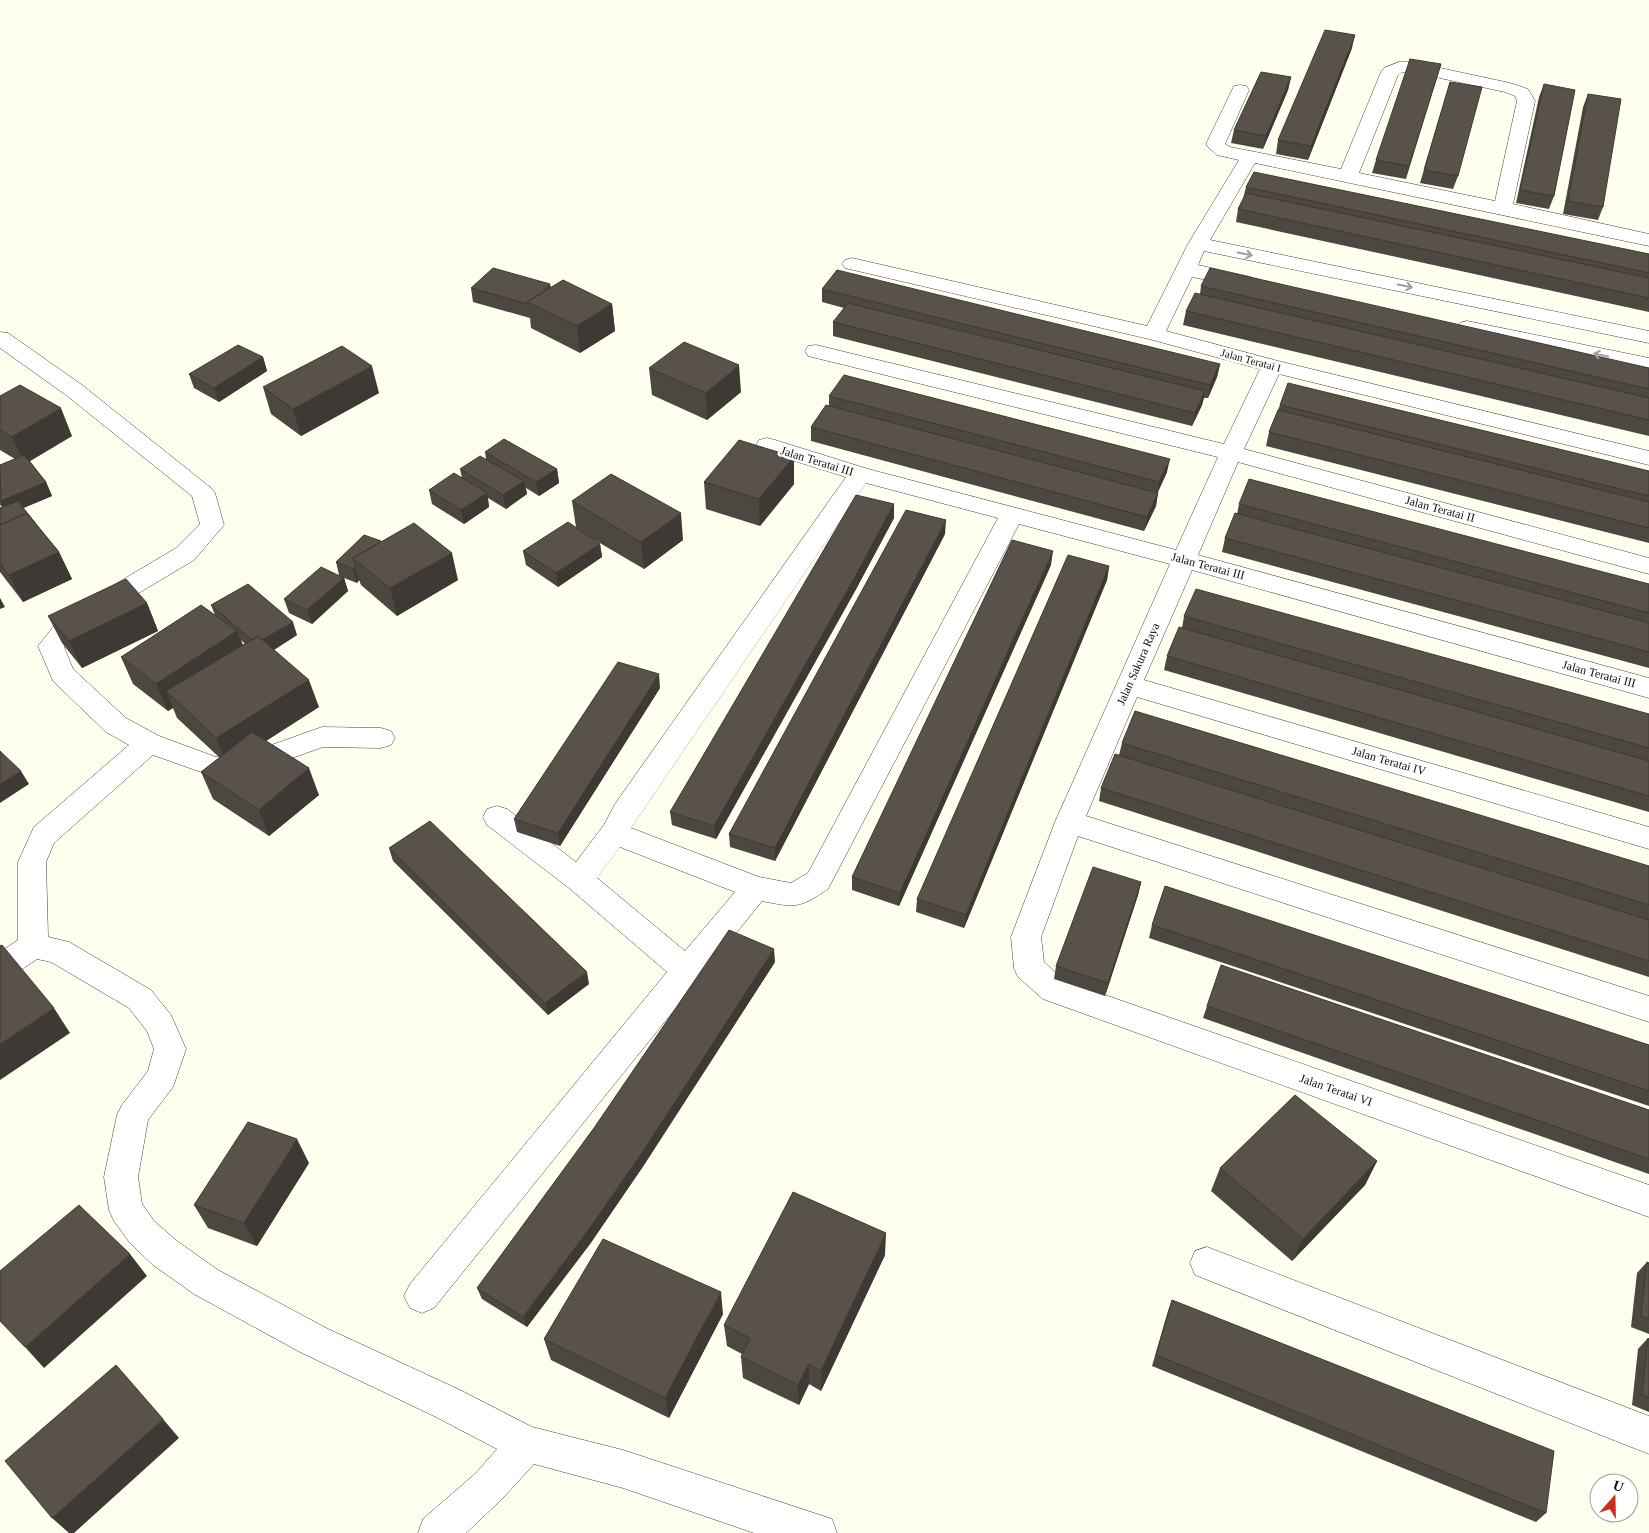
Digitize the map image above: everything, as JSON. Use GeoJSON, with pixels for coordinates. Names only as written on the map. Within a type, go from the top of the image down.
{"type":"FeatureCollection","features":[{"type":"Feature","properties":{"kind":"street"},"geometry":{"type":"LineString","coordinates":[[1348,176],[1390,72],[1399,67],[1412,66],[1510,88],[1522,93],[1526,101],[1503,208]]}},
{"type":"Feature","properties":{"kind":"street"},"geometry":{"type":"LineString","coordinates":[[1240,90],[1216,142],[1216,146],[1224,151],[1248,158],[1348,176],[1649,240]]}},
{"type":"Feature","properties":{"kind":"street"},"geometry":{"type":"LineString","coordinates":[[1154,334],[1198,244],[1248,158]]}},
{"type":"Feature","properties":{"kind":"street"},"geometry":{"type":"LineString","coordinates":[[1198,244],[1649,336]]}},
{"type":"Feature","properties":{"kind":"street","name":"Jalan Teratai I"},"geometry":{"type":"LineString","coordinates":[[852,264],[1154,334],[1272,366],[1649,458]]}},
{"type":"Feature","properties":{"kind":"street"},"geometry":{"type":"LineString","coordinates":[[1185,269],[1262,285]]}},
{"type":"Feature","properties":{"kind":"street"},"geometry":{"type":"LineString","coordinates":[[1446,323],[1649,365]]}},
{"type":"Feature","properties":{"kind":"street"},"geometry":{"type":"LineString","coordinates":[[0,338],[74,390],[203,492],[212,525],[185,554],[71,622],[51,646],[62,674],[116,725],[149,744],[215,767],[236,768],[322,737],[381,738]]}},
{"type":"Feature","properties":{"kind":"street","name":"Jalan Teratai II"},"geometry":{"type":"LineString","coordinates":[[816,351],[1231,453],[1649,566]]}},
{"type":"Feature","properties":{"kind":"street","name":"Jalan Sakura Raya"},"geometry":{"type":"LineString","coordinates":[[1029,968],[1026,937],[1069,822],[1231,453],[1272,366]]}},
{"type":"Feature","properties":{"kind":"street","name":"Jalan Teratai III"},"geometry":{"type":"LineString","coordinates":[[767,445],[860,474],[1012,516],[1185,560],[1649,688]]}},
{"type":"Feature","properties":{"kind":"street"},"geometry":{"type":"LineString","coordinates":[[579,880],[614,833],[625,812],[860,474]]}},
{"type":"Feature","properties":{"kind":"street"},"geometry":{"type":"LineString","coordinates":[[614,833],[756,888],[791,895],[799,893],[818,881],[1012,516]]}},
{"type":"Feature","properties":{"kind":"street","name":"Jalan Teratai IV"},"geometry":{"type":"LineString","coordinates":[[1129,684],[1649,838]]}},
{"type":"Feature","properties":{"kind":"street"},"geometry":{"type":"LineString","coordinates":[[33,946],[32,862],[44,835],[149,744]]}},
{"type":"Feature","properties":{"kind":"street"},"geometry":{"type":"LineString","coordinates":[[497,817],[579,880],[687,970]]}},
{"type":"Feature","properties":{"kind":"street"},"geometry":{"type":"LineString","coordinates":[[1069,822],[1649,1008]]}},
{"type":"Feature","properties":{"kind":"street"},"geometry":{"type":"LineString","coordinates":[[422,1296],[756,888]]}},
{"type":"Feature","properties":{"kind":"street"},"geometry":{"type":"LineString","coordinates":[[0,968],[33,946],[58,951],[140,999],[160,1024],[170,1049],[162,1077],[133,1115],[121,1177],[126,1210],[142,1232],[165,1253],[206,1282],[314,1340],[449,1404],[527,1444],[623,1469],[772,1520],[818,1533]]}},
{"type":"Feature","properties":{"kind":"street","name":"Jalan Teratai VI"},"geometry":{"type":"LineString","coordinates":[[1029,968],[1054,990],[1649,1201]]}},
{"type":"Feature","properties":{"kind":"street"},"geometry":{"type":"LineString","coordinates":[[1207,1264],[1649,1435]]}},
{"type":"Feature","properties":{"kind":"street"},"geometry":{"type":"LineString","coordinates":[[436,1533],[489,1486],[527,1444]]}},
{"type":"Feature","properties":{"kind":"building"},"geometry":{"type":"Polygon","coordinates":[[[1325,30],[1355,35],[1311,146],[1278,140],[1325,30]]]}},
{"type":"Feature","properties":{"kind":"building"},"geometry":{"type":"Polygon","coordinates":[[[1410,59],[1441,64],[1409,166],[1376,160],[1410,59]]]}},
{"type":"Feature","properties":{"kind":"building"},"geometry":{"type":"Polygon","coordinates":[[[1261,72],[1291,77],[1266,136],[1234,130],[1261,72]]]}},
{"type":"Feature","properties":{"kind":"building"},"geometry":{"type":"Polygon","coordinates":[[[1450,82],[1482,87],[1458,176],[1424,170],[1450,82]]]}},
{"type":"Feature","properties":{"kind":"building"},"geometry":{"type":"Polygon","coordinates":[[[1544,84],[1575,90],[1554,196],[1520,190],[1544,84]]]}},
{"type":"Feature","properties":{"kind":"building"},"geometry":{"type":"Polygon","coordinates":[[[1588,94],[1621,99],[1603,207],[1568,201],[1588,94]]]}},
{"type":"Feature","properties":{"kind":"building"},"geometry":{"type":"Polygon","coordinates":[[[1254,172],[1649,254],[1649,273],[1246,187],[1254,172]]]}},
{"type":"Feature","properties":{"kind":"building"},"geometry":{"type":"Polygon","coordinates":[[[1246,193],[1649,278],[1649,298],[1238,209],[1246,193]]]}},
{"type":"Feature","properties":{"kind":"building"},"geometry":{"type":"Polygon","coordinates":[[[493,268],[550,284],[542,293],[527,302],[528,304],[471,288],[493,268]]]}},
{"type":"Feature","properties":{"kind":"building"},"geometry":{"type":"Polygon","coordinates":[[[1210,268],[1649,368],[1649,389],[1201,286],[1210,268]]]}},
{"type":"Feature","properties":{"kind":"building"},"geometry":{"type":"Polygon","coordinates":[[[837,270],[1220,364],[1210,385],[822,289],[837,270]]]}},
{"type":"Feature","properties":{"kind":"building"},"geometry":{"type":"Polygon","coordinates":[[[563,280],[612,304],[577,326],[527,302],[563,280]]]}},
{"type":"Feature","properties":{"kind":"building"},"geometry":{"type":"Polygon","coordinates":[[[1195,293],[1649,398],[1649,420],[1186,311],[1195,293]]]}},
{"type":"Feature","properties":{"kind":"building"},"geometry":{"type":"Polygon","coordinates":[[[848,303],[1205,391],[1195,413],[833,322],[848,303]]]}},
{"type":"Feature","properties":{"kind":"building"},"geometry":{"type":"Polygon","coordinates":[[[684,342],[739,365],[706,393],[649,368],[684,342]]]}},
{"type":"Feature","properties":{"kind":"building"},"geometry":{"type":"Polygon","coordinates":[[[238,345],[263,357],[214,388],[189,374],[238,345]]]}},
{"type":"Feature","properties":{"kind":"building"},"geometry":{"type":"Polygon","coordinates":[[[342,346],[372,366],[293,409],[263,387],[342,346]]]}},
{"type":"Feature","properties":{"kind":"building"},"geometry":{"type":"Polygon","coordinates":[[[844,375],[1170,459],[1159,482],[829,396],[844,375]]]}},
{"type":"Feature","properties":{"kind":"building"},"geometry":{"type":"Polygon","coordinates":[[[1288,383],[1649,471],[1649,496],[1280,405],[1288,383]]]}},
{"type":"Feature","properties":{"kind":"building"},"geometry":{"type":"Polygon","coordinates":[[[20,385],[61,408],[12,437],[0,430],[0,396],[20,385]]]}},
{"type":"Feature","properties":{"kind":"building"},"geometry":{"type":"Polygon","coordinates":[[[826,405],[1158,493],[1147,517],[811,427],[826,405]]]}},
{"type":"Feature","properties":{"kind":"building"},"geometry":{"type":"Polygon","coordinates":[[[1278,410],[1649,502],[1649,528],[1269,432],[1278,410]]]}},
{"type":"Feature","properties":{"kind":"building"},"geometry":{"type":"Polygon","coordinates":[[[504,439],[557,469],[536,482],[485,452],[504,439]]]}},
{"type":"Feature","properties":{"kind":"building"},"geometry":{"type":"Polygon","coordinates":[[[739,440],[794,457],[759,499],[704,482],[739,440]]]}},
{"type":"Feature","properties":{"kind":"building"},"geometry":{"type":"Polygon","coordinates":[[[24,455],[46,482],[1,501],[0,465],[24,455]]]}},
{"type":"Feature","properties":{"kind":"building"},"geometry":{"type":"Polygon","coordinates":[[[480,456],[524,481],[503,495],[460,469],[480,456]]]}},
{"type":"Feature","properties":{"kind":"building"},"geometry":{"type":"Polygon","coordinates":[[[454,473],[487,493],[461,510],[429,490],[454,473]]]}},
{"type":"Feature","properties":{"kind":"building"},"geometry":{"type":"Polygon","coordinates":[[[611,474],[681,513],[641,542],[572,501],[611,474]]]}},
{"type":"Feature","properties":{"kind":"building"},"geometry":{"type":"Polygon","coordinates":[[[1249,479],[1649,584],[1649,613],[1239,504],[1249,479]]]}},
{"type":"Feature","properties":{"kind":"building"},"geometry":{"type":"Polygon","coordinates":[[[856,495],[894,504],[855,577],[714,826],[670,812],[856,495]]]}},
{"type":"Feature","properties":{"kind":"building"},"geometry":{"type":"Polygon","coordinates":[[[18,501],[35,523],[27,513],[0,525],[0,508],[18,501]]]}},
{"type":"Feature","properties":{"kind":"building"},"geometry":{"type":"Polygon","coordinates":[[[906,510],[946,520],[775,848],[729,834],[906,510]]]}},
{"type":"Feature","properties":{"kind":"building"},"geometry":{"type":"Polygon","coordinates":[[[27,513],[59,552],[9,575],[0,563],[0,525],[27,513]]]}},
{"type":"Feature","properties":{"kind":"building"},"geometry":{"type":"Polygon","coordinates":[[[1235,513],[1649,623],[1649,652],[1225,538],[1235,513]]]}},
{"type":"Feature","properties":{"kind":"building"},"geometry":{"type":"Polygon","coordinates":[[[568,522],[600,544],[556,573],[523,551],[568,522]]]}},
{"type":"Feature","properties":{"kind":"building"},"geometry":{"type":"Polygon","coordinates":[[[414,523],[452,553],[390,588],[353,558],[414,523]]]}},
{"type":"Feature","properties":{"kind":"building"},"geometry":{"type":"Polygon","coordinates":[[[364,535],[381,541],[353,558],[355,566],[353,569],[336,562],[364,535]]]}},
{"type":"Feature","properties":{"kind":"building"},"geometry":{"type":"Polygon","coordinates":[[[1012,540],[1053,551],[900,893],[852,877],[1012,540]]]}},
{"type":"Feature","properties":{"kind":"building"},"geometry":{"type":"Polygon","coordinates":[[[1068,555],[1109,566],[966,915],[917,899],[1068,555]]]}},
{"type":"Feature","properties":{"kind":"building"},"geometry":{"type":"Polygon","coordinates":[[[321,567],[344,578],[307,610],[284,599],[321,567]]]}},
{"type":"Feature","properties":{"kind":"building"},"geometry":{"type":"Polygon","coordinates":[[[126,579],[147,603],[69,641],[48,616],[126,579]]]}},
{"type":"Feature","properties":{"kind":"building"},"geometry":{"type":"Polygon","coordinates":[[[248,584],[293,622],[262,640],[258,636],[252,640],[211,605],[248,584]]]}},
{"type":"Feature","properties":{"kind":"building"},"geometry":{"type":"Polygon","coordinates":[[[1196,589],[1649,714],[1649,748],[1184,616],[1196,589]]]}},
{"type":"Feature","properties":{"kind":"building"},"geometry":{"type":"Polygon","coordinates":[[[201,605],[237,631],[156,684],[121,657],[201,605]]]}},
{"type":"Feature","properties":{"kind":"building"},"geometry":{"type":"Polygon","coordinates":[[[1179,627],[1649,761],[1649,796],[1167,656],[1179,627]]]}},
{"type":"Feature","properties":{"kind":"building"},"geometry":{"type":"Polygon","coordinates":[[[258,636],[309,680],[216,738],[166,691],[258,636]]]}},
{"type":"Feature","properties":{"kind":"building"},"geometry":{"type":"Polygon","coordinates":[[[618,662],[659,674],[558,833],[514,819],[618,662]]]}},
{"type":"Feature","properties":{"kind":"building"},"geometry":{"type":"Polygon","coordinates":[[[1135,711],[1649,866],[1649,905],[1122,743],[1135,711]]]}},
{"type":"Feature","properties":{"kind":"building"},"geometry":{"type":"Polygon","coordinates":[[[252,732],[309,768],[259,810],[201,772],[252,732]]]}},
{"type":"Feature","properties":{"kind":"building"},"geometry":{"type":"Polygon","coordinates":[[[0,751],[21,771],[0,784],[0,751]]]}},
{"type":"Feature","properties":{"kind":"building"},"geometry":{"type":"Polygon","coordinates":[[[1115,754],[1649,920],[1649,961],[1101,788],[1115,754]]]}},
{"type":"Feature","properties":{"kind":"building"},"geometry":{"type":"Polygon","coordinates":[[[430,821],[587,972],[545,1003],[389,848],[430,821]]]}},
{"type":"Feature","properties":{"kind":"building"},"geometry":{"type":"Polygon","coordinates":[[[1093,867],[1141,882],[1108,983],[1056,966],[1093,867]]]}},
{"type":"Feature","properties":{"kind":"building"},"geometry":{"type":"Polygon","coordinates":[[[1165,886],[1649,1045],[1649,1091],[1152,925],[1165,886]]]}},
{"type":"Feature","properties":{"kind":"building"},"geometry":{"type":"Polygon","coordinates":[[[729,930],[774,949],[642,1153],[587,1232],[523,1317],[477,1288],[594,1128],[729,930]]]}},
{"type":"Feature","properties":{"kind":"building"},"geometry":{"type":"Polygon","coordinates":[[[2,945],[54,1008],[0,1044],[0,946],[2,945]]]}},
{"type":"Feature","properties":{"kind":"building"},"geometry":{"type":"Polygon","coordinates":[[[1221,965],[1649,1110],[1649,1159],[1207,1006],[1221,965]]]}},
{"type":"Feature","properties":{"kind":"building"},"geometry":{"type":"Polygon","coordinates":[[[1295,1095],[1377,1161],[1303,1239],[1220,1168],[1295,1095]]]}},
{"type":"Feature","properties":{"kind":"building"},"geometry":{"type":"Polygon","coordinates":[[[248,1122],[297,1139],[244,1223],[194,1205],[248,1122]]]}},
{"type":"Feature","properties":{"kind":"building"},"geometry":{"type":"Polygon","coordinates":[[[793,1192],[886,1233],[821,1371],[809,1364],[798,1385],[741,1357],[750,1338],[724,1325],[793,1192]]]}},
{"type":"Feature","properties":{"kind":"building"},"geometry":{"type":"Polygon","coordinates":[[[79,1205],[130,1254],[25,1347],[0,1321],[0,1271],[79,1205]]]}},
{"type":"Feature","properties":{"kind":"building"},"geometry":{"type":"Polygon","coordinates":[[[603,1239],[721,1292],[665,1398],[544,1339],[603,1239]]]}},
{"type":"Feature","properties":{"kind":"building"},"geometry":{"type":"Polygon","coordinates":[[[1647,1262],[1649,1263],[1649,1319],[1641,1316],[1647,1262]]]}},
{"type":"Feature","properties":{"kind":"building"},"geometry":{"type":"Polygon","coordinates":[[[1172,1300],[1554,1451],[1546,1513],[1156,1355],[1172,1300]]]}},
{"type":"Feature","properties":{"kind":"building"},"geometry":{"type":"Polygon","coordinates":[[[1649,1339],[1649,1398],[1642,1395],[1649,1339]]]}},
{"type":"Feature","properties":{"kind":"building"},"geometry":{"type":"Polygon","coordinates":[[[116,1365],[163,1419],[52,1518],[5,1461],[116,1365]]]}}]}
